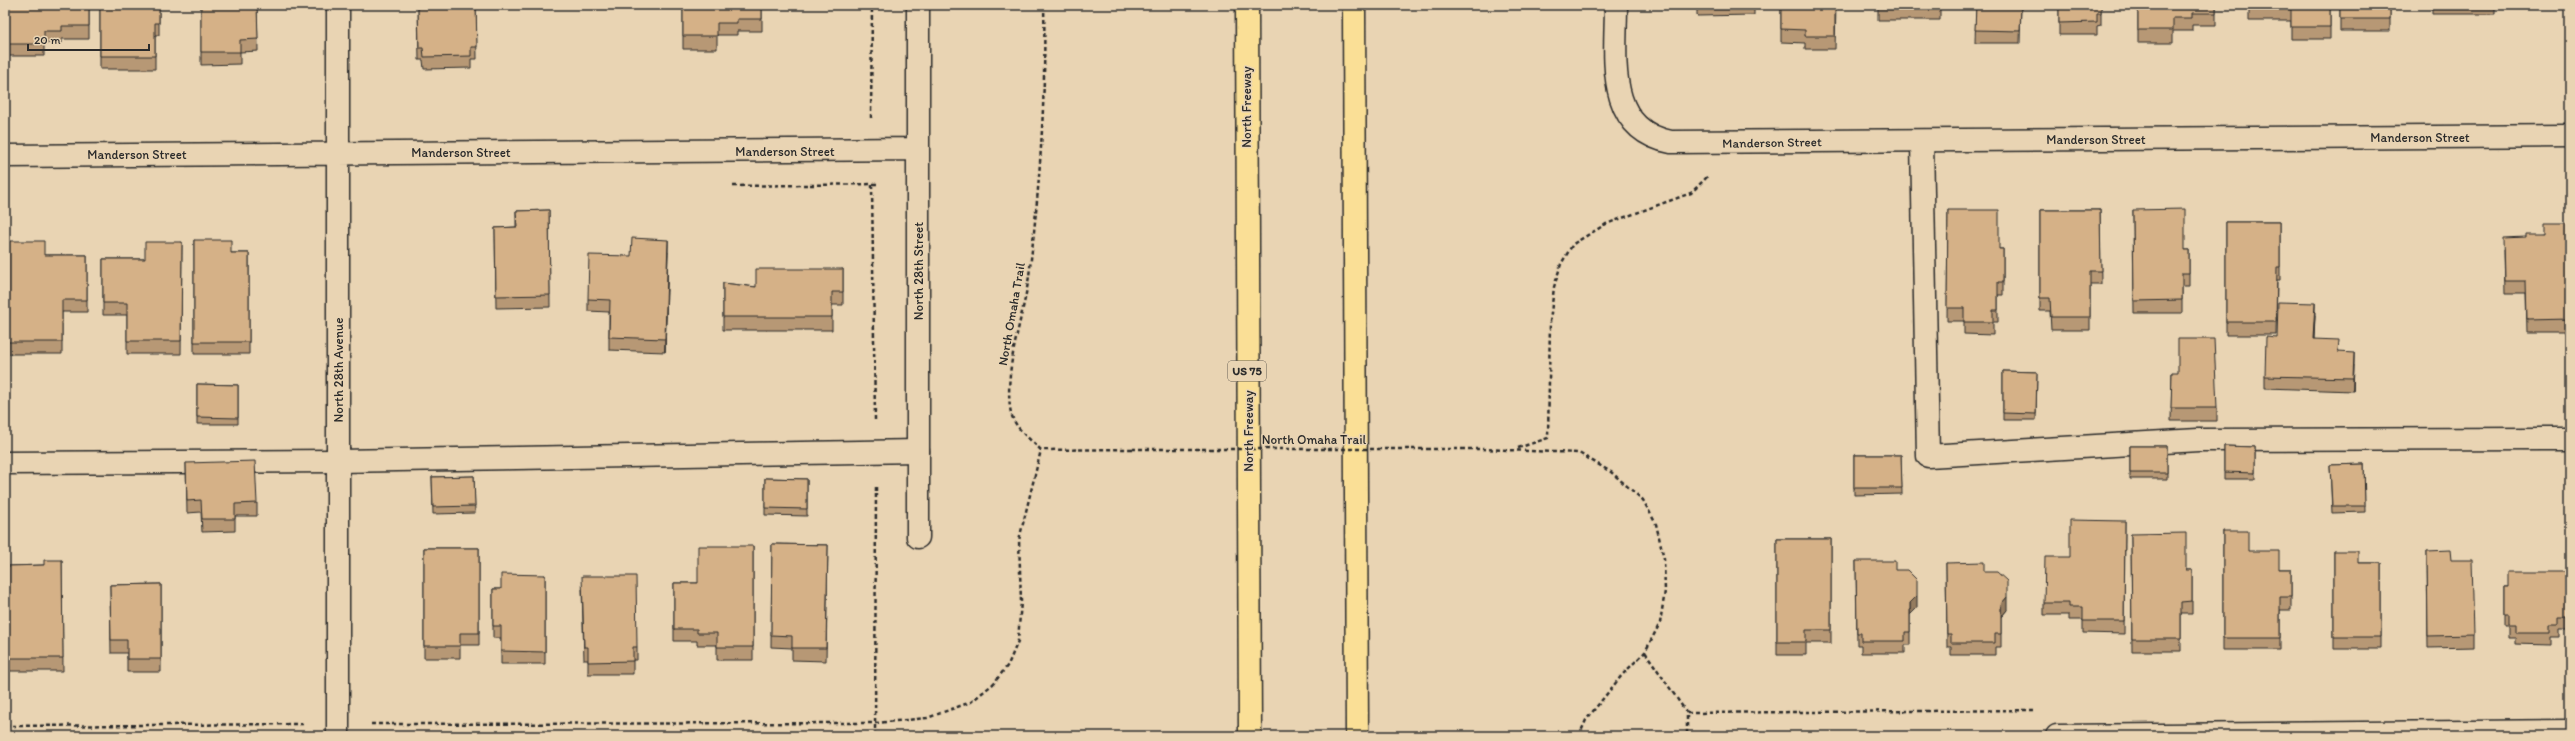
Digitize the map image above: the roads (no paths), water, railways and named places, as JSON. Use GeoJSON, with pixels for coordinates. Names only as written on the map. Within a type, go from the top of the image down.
{"type":"FeatureCollection","features":[{"type":"Feature","properties":{"kind":"highway","name":"North Freeway"},"geometry":{"type":"LineString","coordinates":[[1247,5],[1250,736]]}},
{"type":"Feature","properties":{"kind":"highway"},"geometry":{"type":"LineString","coordinates":[[1354,5],[1357,736]]}},
{"type":"Feature","properties":{"kind":"street","name":"North 28th Avenue"},"geometry":{"type":"LineString","coordinates":[[338,5],[338,730]]}},
{"type":"Feature","properties":{"kind":"street","name":"North 28th Street"},"geometry":{"type":"LineString","coordinates":[[918,5],[918,536]]}},
{"type":"Feature","properties":{"kind":"street","name":"Manderson Street"},"geometry":{"type":"LineString","coordinates":[[1616,5],[1617,86],[1624,110],[1630,118],[1649,135],[1660,140],[1684,143],[2570,136]]}},
{"type":"Feature","properties":{"kind":"street"},"geometry":{"type":"LineString","coordinates":[[1922,141],[1928,456],[2198,440],[2570,439]]}},
{"type":"Feature","properties":{"kind":"street","name":"Manderson Street"},"geometry":{"type":"LineString","coordinates":[[5,156],[917,150]]}},
{"type":"Feature","properties":{"kind":"street"},"geometry":{"type":"LineString","coordinates":[[5,463],[339,461],[918,450]]}},
{"type":"Feature","properties":{"kind":"street"},"geometry":{"type":"LineString","coordinates":[[2057,736],[2570,731]]}}]}
